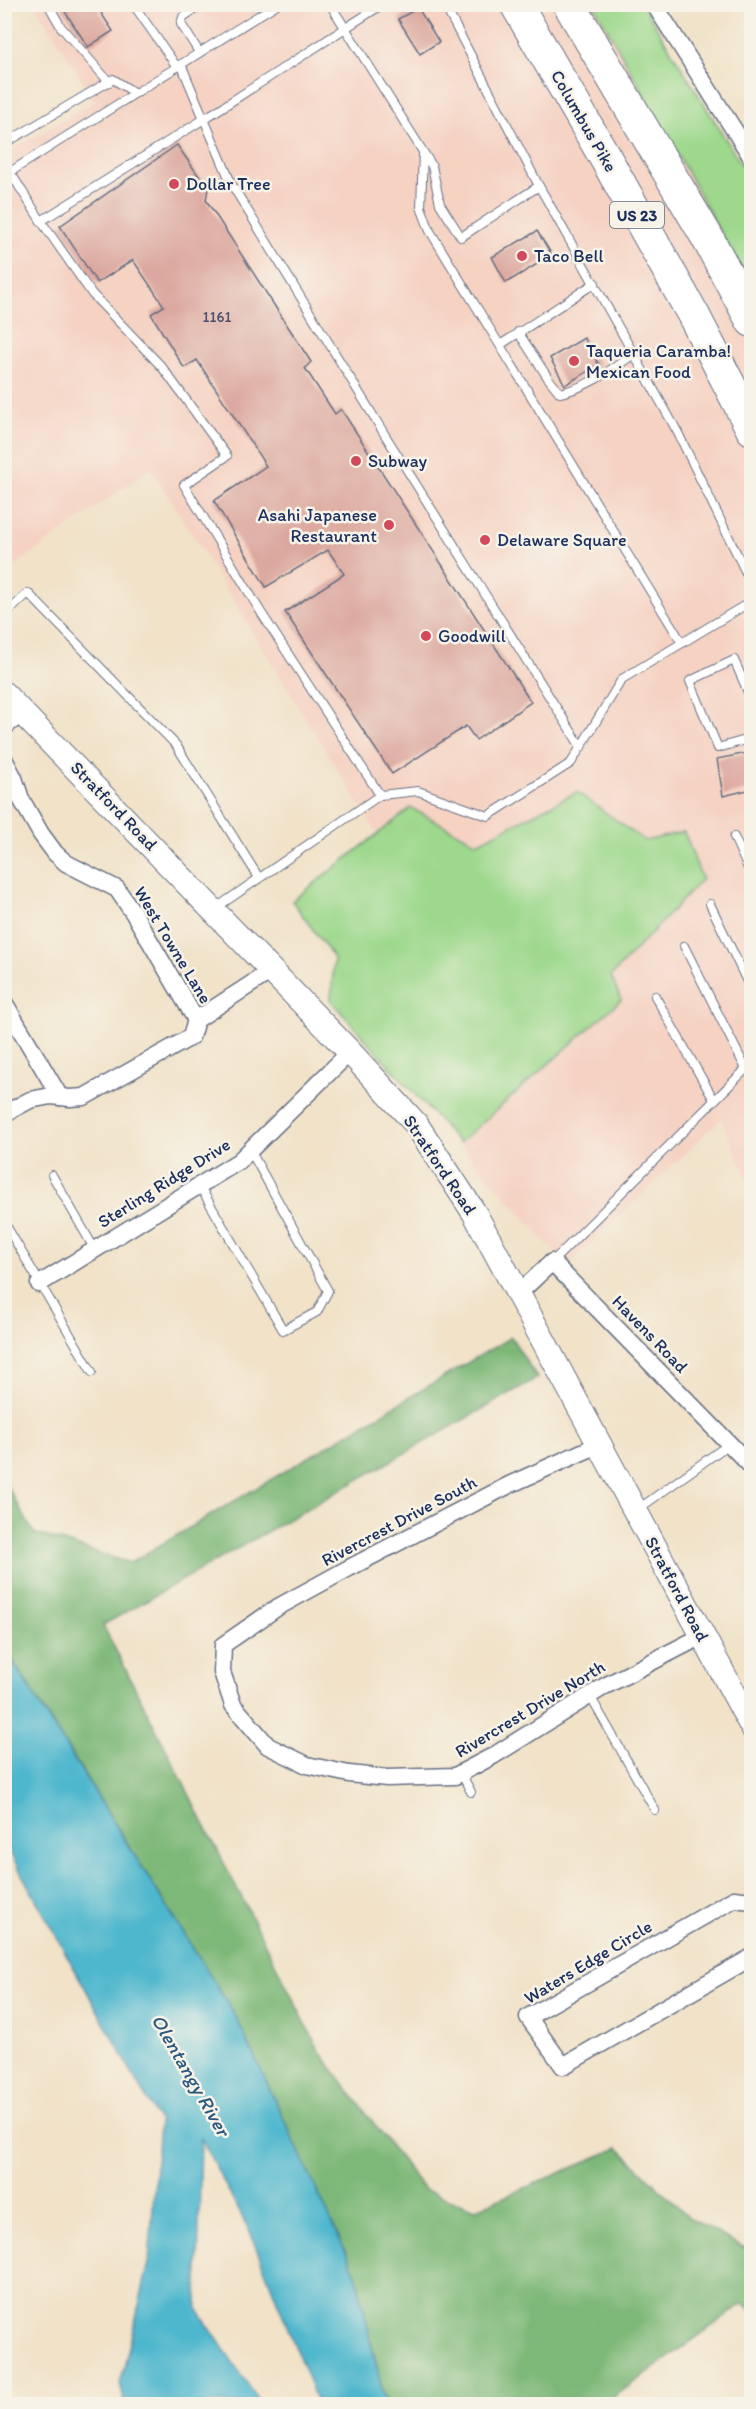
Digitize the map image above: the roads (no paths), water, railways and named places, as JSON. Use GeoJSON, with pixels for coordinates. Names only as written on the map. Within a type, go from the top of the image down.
{"type":"FeatureCollection","features":[{"type":"Feature","properties":{"kind":"highway","name":"Columbus Pike"},"geometry":{"type":"LineString","coordinates":[[516,4],[606,159],[752,429]]}},
{"type":"Feature","properties":{"kind":"highway","name":"US 23"},"geometry":{"type":"LineString","coordinates":[[569,4],[677,190],[707,237],[752,321]]}},
{"type":"Feature","properties":{"kind":"street"},"geometry":{"type":"LineString","coordinates":[[654,4],[752,158]]}},
{"type":"Feature","properties":{"kind":"street","name":"Stratford Road"},"geometry":{"type":"LineString","coordinates":[[4,694],[14,720],[213,910],[416,1124],[474,1214],[752,1727]]}},
{"type":"Feature","properties":{"kind":"street","name":"West Towne Lane"},"geometry":{"type":"LineString","coordinates":[[4,759],[21,799],[41,834],[55,853],[66,863],[117,889],[196,1020]]}},
{"type":"Feature","properties":{"kind":"street","name":"West Towne Lane"},"geometry":{"type":"LineString","coordinates":[[4,1114],[30,1100],[84,1097],[191,1037],[196,1020],[271,971]]}},
{"type":"Feature","properties":{"kind":"street"},"geometry":{"type":"LineString","coordinates":[[4,1002],[60,1097]]}},
{"type":"Feature","properties":{"kind":"street","name":"Sterling Ridge Drive"},"geometry":{"type":"LineString","coordinates":[[39,1284],[239,1161],[350,1052]]}},
{"type":"Feature","properties":{"kind":"street"},"geometry":{"type":"LineString","coordinates":[[518,1294],[552,1262]]}},
{"type":"Feature","properties":{"kind":"street","name":"Havens Road"},"geometry":{"type":"LineString","coordinates":[[552,1262],[752,1467]]}},
{"type":"Feature","properties":{"kind":"street","name":"Rivercrest Drive South"},"geometry":{"type":"LineString","coordinates":[[223,1645],[278,1606],[349,1568],[509,1485],[600,1444]]}},
{"type":"Feature","properties":{"kind":"street","name":"Rivercrest Drive North"},"geometry":{"type":"LineString","coordinates":[[223,1645],[222,1672],[233,1706],[268,1746],[307,1765],[332,1771],[387,1778],[454,1776],[461,1773],[493,1756],[590,1696],[702,1636]]}},
{"type":"Feature","properties":{"kind":"street","name":"Waters Edge Circle"},"geometry":{"type":"LineString","coordinates":[[752,1900],[734,1899],[528,2017],[563,2066],[752,1957]]}},
{"type":"Feature","properties":{"kind":"lane"},"geometry":{"type":"LineString","coordinates":[[48,4],[62,27],[109,82]]}},
{"type":"Feature","properties":{"kind":"lane"},"geometry":{"type":"LineString","coordinates":[[133,4],[179,65],[232,185],[381,430],[581,747]]}},
{"type":"Feature","properties":{"kind":"lane"},"geometry":{"type":"LineString","coordinates":[[199,52],[181,24],[183,17],[202,4]]}},
{"type":"Feature","properties":{"kind":"lane"},"geometry":{"type":"LineString","coordinates":[[330,4],[432,166],[440,204],[461,237],[539,186]]}},
{"type":"Feature","properties":{"kind":"lane"},"geometry":{"type":"LineString","coordinates":[[42,221],[383,4]]}},
{"type":"Feature","properties":{"kind":"lane"},"geometry":{"type":"LineString","coordinates":[[444,4],[539,186],[677,432],[752,585]]}},
{"type":"Feature","properties":{"kind":"lane"},"geometry":{"type":"LineString","coordinates":[[272,6],[10,172],[92,294],[162,367],[226,456],[184,485],[262,614],[380,795]]}},
{"type":"Feature","properties":{"kind":"lane"},"geometry":{"type":"LineString","coordinates":[[4,144],[113,79],[135,93]]}},
{"type":"Feature","properties":{"kind":"lane"},"geometry":{"type":"LineString","coordinates":[[423,152],[421,207],[430,231],[682,643]]}},
{"type":"Feature","properties":{"kind":"lane"},"geometry":{"type":"LineString","coordinates":[[500,345],[595,283]]}},
{"type":"Feature","properties":{"kind":"lane"},"geometry":{"type":"LineString","coordinates":[[519,332],[560,393],[570,391],[603,374],[634,354]]}},
{"type":"Feature","properties":{"kind":"lane"},"geometry":{"type":"LineString","coordinates":[[4,616],[28,593],[176,745],[259,878]]}},
{"type":"Feature","properties":{"kind":"lane"},"geometry":{"type":"LineString","coordinates":[[213,910],[380,795],[418,791],[488,816],[571,763],[622,679],[752,601]]}},
{"type":"Feature","properties":{"kind":"lane"},"geometry":{"type":"LineString","coordinates":[[752,701],[734,660],[690,681],[718,748],[752,738]]}},
{"type":"Feature","properties":{"kind":"lane"},"geometry":{"type":"LineString","coordinates":[[734,837],[752,877]]}},
{"type":"Feature","properties":{"kind":"lane"},"geometry":{"type":"LineString","coordinates":[[710,904],[752,992]]}},
{"type":"Feature","properties":{"kind":"lane"},"geometry":{"type":"LineString","coordinates":[[552,1262],[748,1066],[684,946]]}},
{"type":"Feature","properties":{"kind":"lane"},"geometry":{"type":"LineString","coordinates":[[655,996],[714,1100]]}},
{"type":"Feature","properties":{"kind":"lane"},"geometry":{"type":"LineString","coordinates":[[199,1185],[283,1330],[317,1312],[328,1291],[250,1150]]}},
{"type":"Feature","properties":{"kind":"lane"},"geometry":{"type":"LineString","coordinates":[[52,1175],[95,1250]]}},
{"type":"Feature","properties":{"kind":"lane"},"geometry":{"type":"LineString","coordinates":[[4,1222],[92,1372]]}},
{"type":"Feature","properties":{"kind":"lane"},"geometry":{"type":"LineString","coordinates":[[635,1511],[729,1444]]}},
{"type":"Feature","properties":{"kind":"lane"},"geometry":{"type":"LineString","coordinates":[[590,1696],[655,1810]]}},
{"type":"Feature","properties":{"kind":"lane"},"geometry":{"type":"LineString","coordinates":[[461,1773],[471,1792]]}},
{"type":"Feature","properties":{"kind":"water","name":"Olentangy River"},"geometry":{"type":"Polygon","coordinates":[[[4,1648],[235,2015],[356,2274],[385,2404],[318,2404],[249,2230],[201,2139],[197,2309],[261,2404],[125,2404],[120,2384],[149,2263],[159,2121],[5,1844],[4,1648]]]}},
{"type":"Feature","properties":{"kind":"place","name":"Dollar Tree"},"geometry":{"type":"Point","coordinates":[174,184]}},
{"type":"Feature","properties":{"kind":"place","name":"Taco Bell"},"geometry":{"type":"Point","coordinates":[522,256]}},
{"type":"Feature","properties":{"kind":"place","name":"Taqueria Caramba! Mexican Food"},"geometry":{"type":"Point","coordinates":[574,361]}},
{"type":"Feature","properties":{"kind":"place","name":"Subway"},"geometry":{"type":"Point","coordinates":[356,461]}},
{"type":"Feature","properties":{"kind":"place","name":"Asahi Japanese Restaurant"},"geometry":{"type":"Point","coordinates":[389,525]}},
{"type":"Feature","properties":{"kind":"place","name":"Delaware Square"},"geometry":{"type":"Point","coordinates":[485,540]}},
{"type":"Feature","properties":{"kind":"place","name":"Goodwill"},"geometry":{"type":"Point","coordinates":[426,636]}}]}
